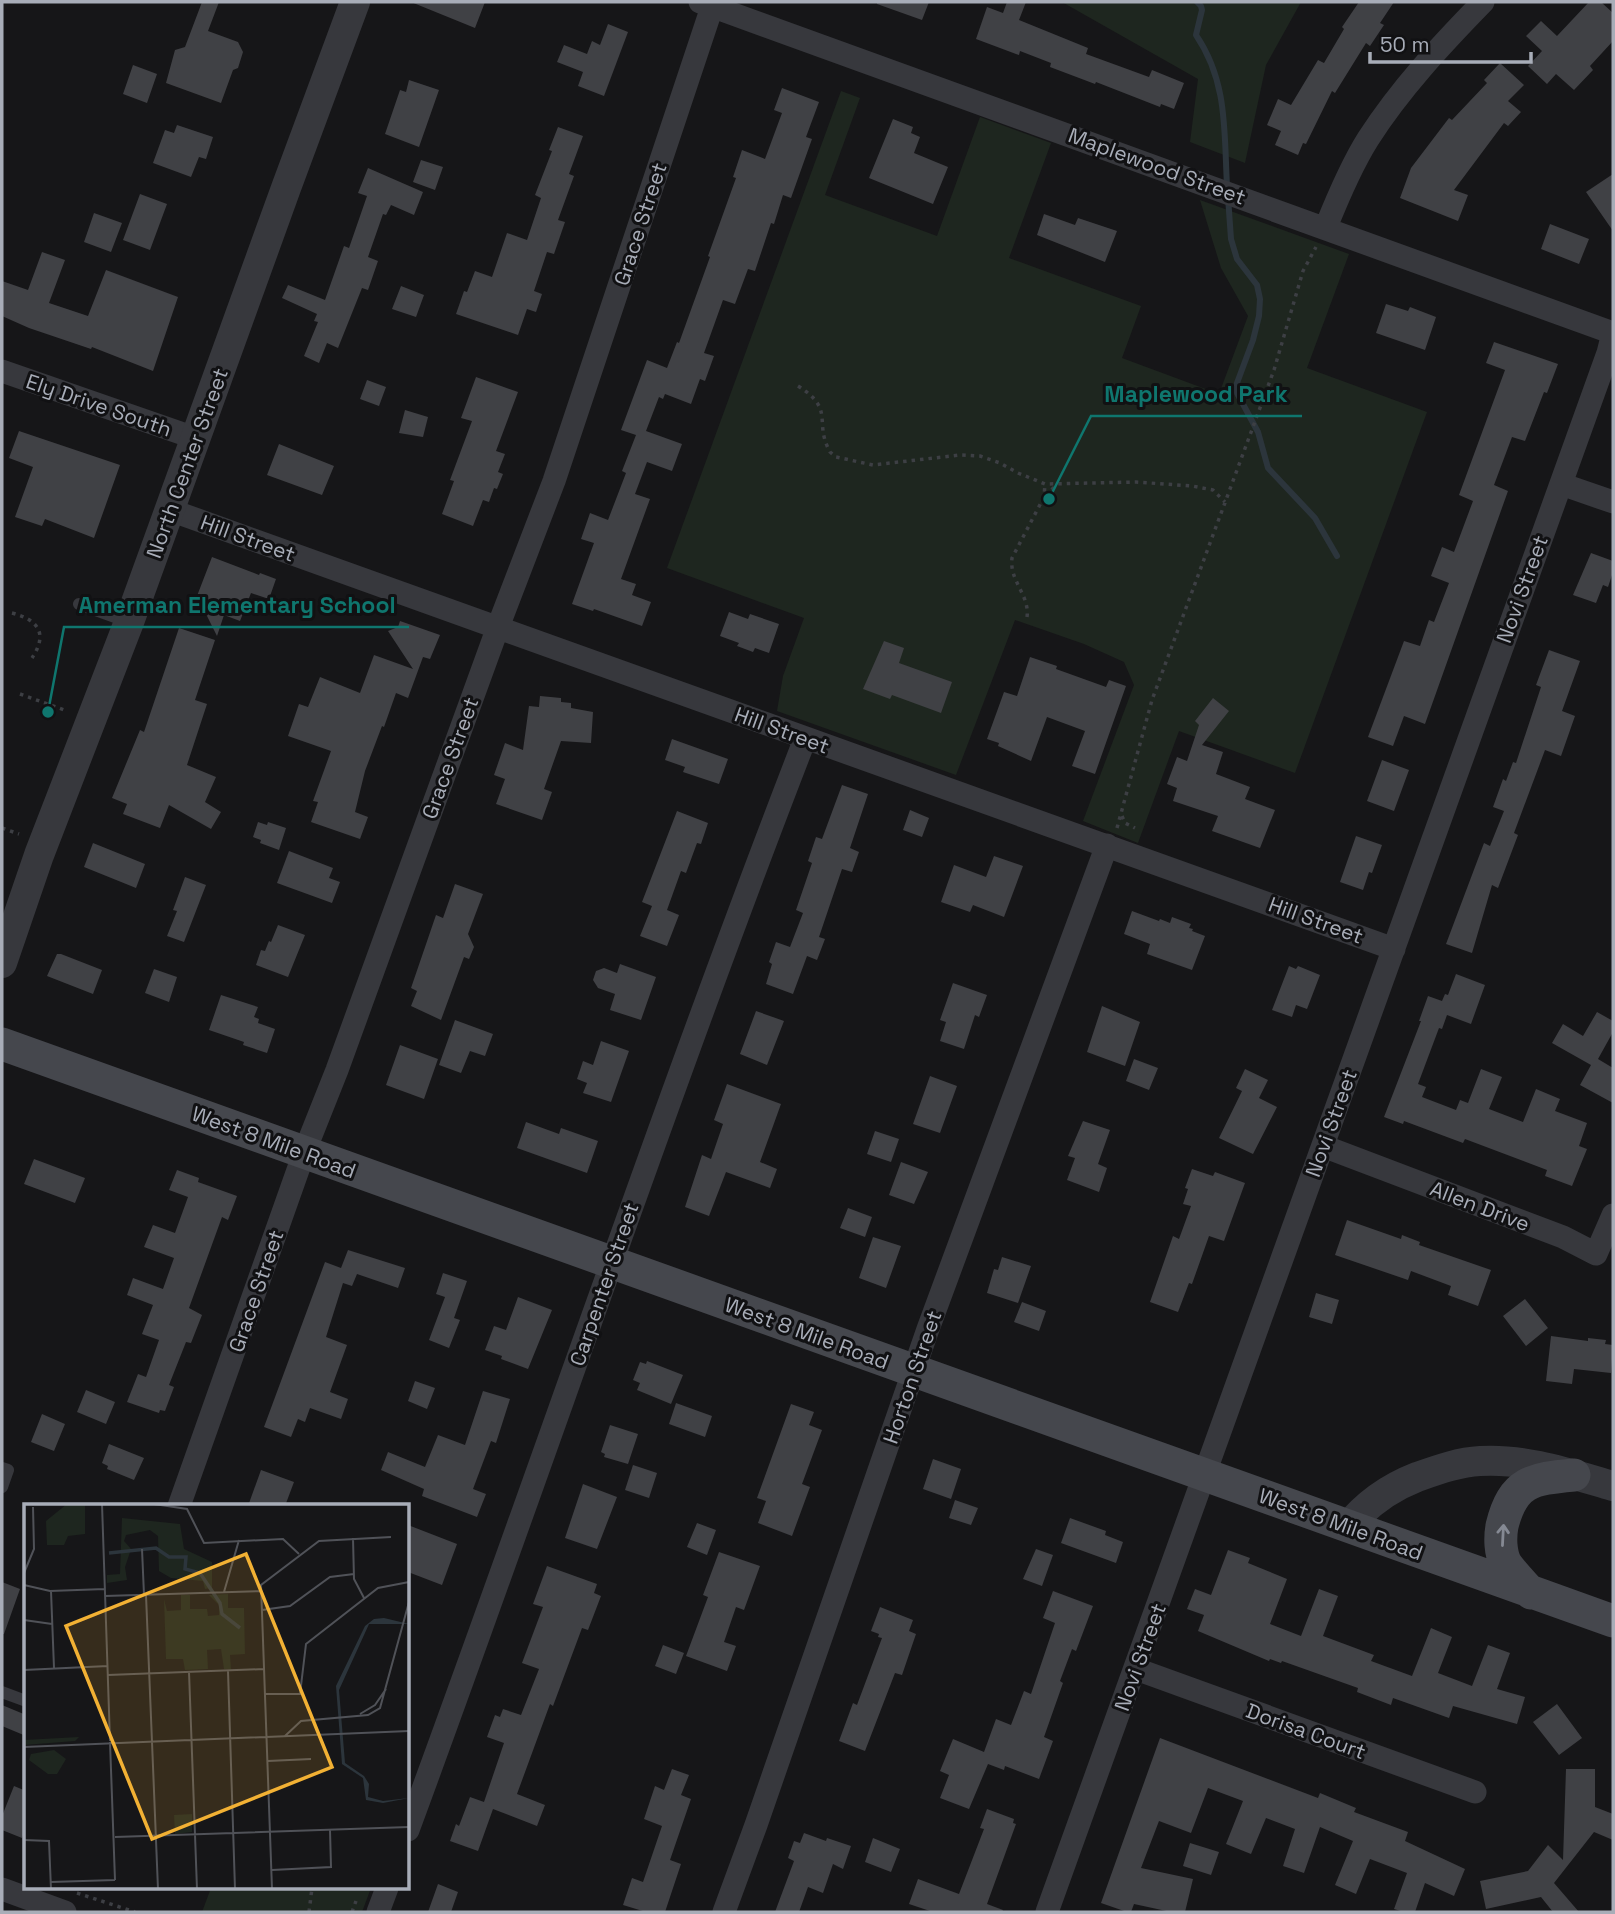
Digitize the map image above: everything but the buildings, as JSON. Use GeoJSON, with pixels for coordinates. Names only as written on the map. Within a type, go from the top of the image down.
{"type":"FeatureCollection","features":[{"type":"Feature","properties":{"kind":"main road","name":"West 8 Mile Road"},"geometry":{"type":"LineString","coordinates":[[2,1044],[1613,1622]]}},
{"type":"Feature","properties":{"kind":"main road"},"geometry":{"type":"LineString","coordinates":[[1531,1593],[1505,1562],[1500,1536],[1506,1512],[1517,1490],[1539,1479],[1574,1475]]}},
{"type":"Feature","properties":{"kind":"street","name":"North Center Street"},"geometry":{"type":"LineString","coordinates":[[3,955],[129,622],[355,2]]}},
{"type":"Feature","properties":{"kind":"street"},"geometry":{"type":"LineString","coordinates":[[1326,227],[1356,161],[1392,104],[1483,2]]}},
{"type":"Feature","properties":{"kind":"street","name":"Maplewood Street"},"geometry":{"type":"LineString","coordinates":[[706,4],[1613,333]]}},
{"type":"Feature","properties":{"kind":"street","name":"Grace Street"},"geometry":{"type":"LineString","coordinates":[[180,1504],[304,1153],[342,1057],[498,627],[554,481],[706,4]]}},
{"type":"Feature","properties":{"kind":"street","name":"Novi Street"},"geometry":{"type":"LineString","coordinates":[[1047,1912],[1608,354],[1613,333]]}},
{"type":"Feature","properties":{"kind":"street","name":"Ely Drive South"},"geometry":{"type":"LineString","coordinates":[[2,371],[195,438]]}},
{"type":"Feature","properties":{"kind":"street"},"geometry":{"type":"LineString","coordinates":[[1561,484],[1613,502]]}},
{"type":"Feature","properties":{"kind":"street","name":"Hill Street"},"geometry":{"type":"LineString","coordinates":[[170,510],[1394,949]]}},
{"type":"Feature","properties":{"kind":"street","name":"Carpenter Street"},"geometry":{"type":"LineString","coordinates":[[410,1825],[508,1559],[610,1263],[805,739]]}},
{"type":"Feature","properties":{"kind":"street","name":"Horton Street"},"geometry":{"type":"LineString","coordinates":[[724,1912],[757,1825],[914,1371],[1107,845]]}},
{"type":"Feature","properties":{"kind":"street","name":"Allen Drive"},"geometry":{"type":"LineString","coordinates":[[1323,1146],[1563,1237],[1596,1254],[1613,1215]]}},
{"type":"Feature","properties":{"kind":"street"},"geometry":{"type":"LineString","coordinates":[[1348,1527],[1358,1514],[1385,1492],[1437,1470],[1479,1461],[1515,1462],[1613,1486]]}},
{"type":"Feature","properties":{"kind":"street","name":"Dorisa Court"},"geometry":{"type":"LineString","coordinates":[[1136,1670],[1475,1792]]}},
{"type":"Feature","properties":{"kind":"street"},"geometry":{"type":"LineString","coordinates":[[2,1889],[37,1901],[70,1902]]}},
{"type":"Feature","properties":{"kind":"street"},"geometry":{"type":"LineString","coordinates":[[378,1912],[386,1890]]}},
{"type":"Feature","properties":{"kind":"lane"},"geometry":{"type":"LineString","coordinates":[[79,604],[129,622]]}},
{"type":"Feature","properties":{"kind":"lane"},"geometry":{"type":"LineString","coordinates":[[2,1468],[8,1470],[2,1487]]}},
{"type":"Feature","properties":{"kind":"lane"},"geometry":{"type":"LineString","coordinates":[[2,1692],[24,1700]]}},
{"type":"Feature","properties":{"kind":"path"},"geometry":{"type":"LineString","coordinates":[[1107,845],[1118,827],[1152,699],[1274,370],[1303,271],[1326,227]]}},
{"type":"Feature","properties":{"kind":"path"},"geometry":{"type":"LineString","coordinates":[[798,386],[813,395],[820,405],[827,446],[836,457],[873,466],[960,455],[979,456],[1045,484],[1136,482],[1192,486],[1213,490],[1225,502]]}},
{"type":"Feature","properties":{"kind":"path"},"geometry":{"type":"LineString","coordinates":[[1044,497],[1045,484]]}},
{"type":"Feature","properties":{"kind":"path"},"geometry":{"type":"LineString","coordinates":[[1027,617],[1027,606],[1011,569],[1017,547],[1044,497],[1057,485]]}},
{"type":"Feature","properties":{"kind":"path"},"geometry":{"type":"LineString","coordinates":[[12,613],[34,622],[39,629],[39,648],[32,658]]}},
{"type":"Feature","properties":{"kind":"path"},"geometry":{"type":"LineString","coordinates":[[20,694],[67,711]]}},
{"type":"Feature","properties":{"kind":"path"},"geometry":{"type":"LineString","coordinates":[[1122,813],[1125,823],[1135,828]]}},
{"type":"Feature","properties":{"kind":"path"},"geometry":{"type":"LineString","coordinates":[[2,828],[22,835]]}},
{"type":"Feature","properties":{"kind":"path"},"geometry":{"type":"LineString","coordinates":[[309,1912],[312,1890]]}},
{"type":"Feature","properties":{"kind":"path"},"geometry":{"type":"LineString","coordinates":[[70,1902],[135,1912]]}},
{"type":"Feature","properties":{"kind":"shaded area"},"geometry":{"type":"Polygon","coordinates":[[[1062,2],[1301,2],[1266,65],[1245,163],[1190,142],[1198,79],[1062,2]]]}},
{"type":"Feature","properties":{"kind":"shaded area"},"geometry":{"type":"Polygon","coordinates":[[[841,91],[860,98],[825,195],[937,236],[980,117],[1051,143],[1009,258],[1141,306],[1122,358],[1219,394],[1248,316],[1221,268],[1200,200],[1349,254],[1307,368],[1427,412],[1295,773],[1179,731],[1138,843],[1083,821],[1134,685],[1124,662],[1084,644],[1015,620],[956,775],[777,711],[783,676],[804,618],[667,568],[841,91]]]}},
{"type":"Feature","properties":{"kind":"shaded area"},"geometry":{"type":"Polygon","coordinates":[[[210,1890],[370,1890],[362,1912],[202,1912],[210,1890]]]}},
{"type":"Feature","properties":{"kind":"waterway"},"geometry":{"type":"LineString","coordinates":[[1197,2],[1202,10],[1196,35],[1214,71],[1219,89],[1227,186]]}},
{"type":"Feature","properties":{"kind":"waterway"},"geometry":{"type":"LineString","coordinates":[[1228,197],[1231,239],[1237,259],[1257,285],[1260,299],[1259,316],[1237,383],[1237,393],[1258,432],[1268,468],[1315,518],[1337,556]]}},
{"type":"Feature","properties":{"kind":"place","name":"Maplewood Park"},"geometry":{"type":"Point","coordinates":[1049,499]}},
{"type":"Feature","properties":{"kind":"place","name":"Amerman Elementary School"},"geometry":{"type":"Point","coordinates":[48,712]}}]}
